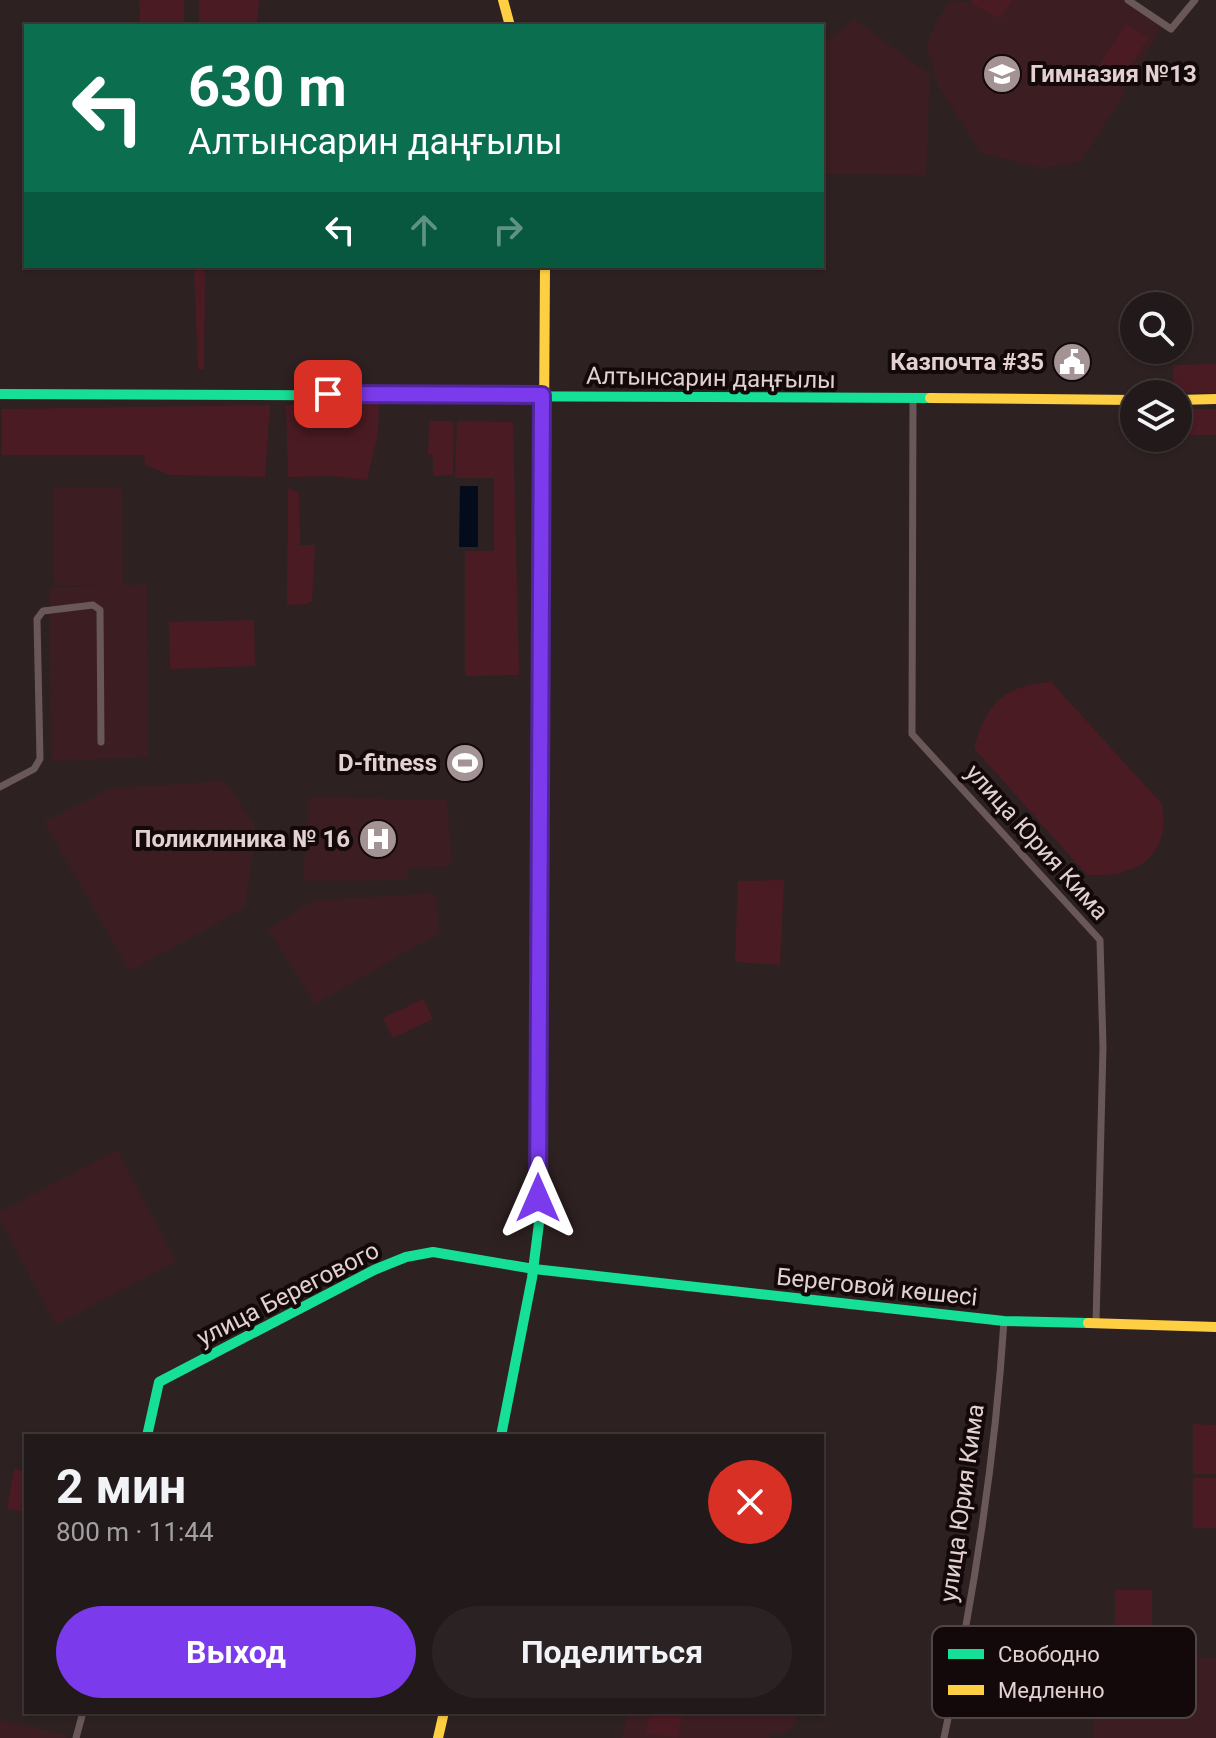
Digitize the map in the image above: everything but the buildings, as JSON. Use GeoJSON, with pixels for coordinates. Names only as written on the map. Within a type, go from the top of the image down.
{"type":"FeatureCollection","features":[{"type":"Feature","properties":{"kind":"main road"},"geometry":{"type":"LineString","coordinates":[[503,0],[509,24]]}},
{"type":"Feature","properties":{"kind":"main road"},"geometry":{"type":"LineString","coordinates":[[501,1434],[534,1269],[539,1223],[545,268]]}},
{"type":"Feature","properties":{"kind":"main road","name":"Алтынсарин даңғылы"},"geometry":{"type":"LineString","coordinates":[[0,394],[1120,400]]}},
{"type":"Feature","properties":{"kind":"main road"},"geometry":{"type":"LineString","coordinates":[[1192,400],[1216,399]]}},
{"type":"Feature","properties":{"kind":"main road","name":"улица Берегового"},"geometry":{"type":"LineString","coordinates":[[147,1434],[159,1382],[374,1270],[406,1257],[433,1252],[534,1269]]}},
{"type":"Feature","properties":{"kind":"main road","name":"Береговой көшесі"},"geometry":{"type":"LineString","coordinates":[[534,1269],[1004,1321],[1216,1327]]}},
{"type":"Feature","properties":{"kind":"main road"},"geometry":{"type":"LineString","coordinates":[[438,1738],[444,1714]]}},
{"type":"Feature","properties":{"kind":"street"},"geometry":{"type":"LineString","coordinates":[[1128,0],[1171,29],[1195,0]]}},
{"type":"Feature","properties":{"kind":"street","name":"улица Юрия Кима"},"geometry":{"type":"LineString","coordinates":[[913,400],[912,734],[1100,940],[1103,1047],[1096,1323]]}},
{"type":"Feature","properties":{"kind":"street"},"geometry":{"type":"LineString","coordinates":[[0,787],[34,769],[40,759],[37,619],[43,611],[93,605],[100,610],[101,742]]}},
{"type":"Feature","properties":{"kind":"street","name":"улица Юрия Кима"},"geometry":{"type":"LineString","coordinates":[[965,1626],[992,1455],[1004,1321]]}},
{"type":"Feature","properties":{"kind":"street"},"geometry":{"type":"LineString","coordinates":[[76,1738],[82,1714]]}},
{"type":"Feature","properties":{"kind":"street","name":"улица Юрия Кима"},"geometry":{"type":"LineString","coordinates":[[944,1738],[948,1718]]}},
{"type":"Feature","properties":{"kind":"shaded area"},"geometry":{"type":"Polygon","coordinates":[[[139,0],[184,0],[184,24],[140,24],[139,0]]]}},
{"type":"Feature","properties":{"kind":"shaded area"},"geometry":{"type":"Polygon","coordinates":[[[199,0],[259,0],[257,24],[199,24],[199,0]]]}},
{"type":"Feature","properties":{"kind":"shaded area","name":"Гимназия №13"},"geometry":{"type":"Polygon","coordinates":[[[952,0],[969,3],[970,0],[1122,0],[1157,22],[1159,31],[1123,91],[1125,93],[1081,161],[1040,168],[981,153],[938,86],[926,43],[946,5],[952,0]]]}},
{"type":"Feature","properties":{"kind":"shaded area"},"geometry":{"type":"Polygon","coordinates":[[[973,0],[1012,0],[1001,19],[971,3],[973,0]]]}},
{"type":"Feature","properties":{"kind":"shaded area"},"geometry":{"type":"Polygon","coordinates":[[[854,19],[930,75],[926,175],[824,174],[824,43],[854,19]]]}},
{"type":"Feature","properties":{"kind":"shaded area"},"geometry":{"type":"Polygon","coordinates":[[[1126,24],[1148,38],[1118,84],[1096,70],[1126,24]]]}},
{"type":"Feature","properties":{"kind":"shaded area"},"geometry":{"type":"Polygon","coordinates":[[[194,268],[205,268],[204,369],[198,369],[194,268]]]}},
{"type":"Feature","properties":{"kind":"shaded area"},"geometry":{"type":"Polygon","coordinates":[[[1216,364],[1216,393],[1192,392],[1192,380],[1174,380],[1173,365],[1216,364]]]}},
{"type":"Feature","properties":{"kind":"shaded area"},"geometry":{"type":"Polygon","coordinates":[[[379,404],[378,433],[367,480],[332,476],[288,477],[286,405],[379,404]]]}},
{"type":"Feature","properties":{"kind":"shaded area"},"geometry":{"type":"Polygon","coordinates":[[[270,405],[265,477],[170,475],[145,465],[144,455],[2,455],[2,409],[270,405]]]}},
{"type":"Feature","properties":{"kind":"shaded area"},"geometry":{"type":"Polygon","coordinates":[[[1192,409],[1216,409],[1216,435],[1192,435],[1192,409]]]}},
{"type":"Feature","properties":{"kind":"shaded area"},"geometry":{"type":"Polygon","coordinates":[[[429,421],[453,421],[453,475],[433,476],[433,455],[428,455],[429,421]]]}},
{"type":"Feature","properties":{"kind":"shaded area"},"geometry":{"type":"Polygon","coordinates":[[[457,421],[513,422],[519,675],[465,676],[465,551],[494,551],[494,478],[455,478],[457,421]]]}},
{"type":"Feature","properties":{"kind":"shaded area"},"geometry":{"type":"Polygon","coordinates":[[[53,487],[122,487],[123,585],[147,584],[148,757],[51,761],[50,588],[110,585],[54,585],[53,487]]]}},
{"type":"Feature","properties":{"kind":"shaded area"},"geometry":{"type":"Polygon","coordinates":[[[288,488],[299,493],[300,545],[315,545],[312,601],[307,604],[287,605],[288,488]]]}},
{"type":"Feature","properties":{"kind":"shaded area"},"geometry":{"type":"Polygon","coordinates":[[[254,620],[255,666],[170,669],[169,622],[254,620]]]}},
{"type":"Feature","properties":{"kind":"shaded area"},"geometry":{"type":"Polygon","coordinates":[[[1051,682],[1162,804],[1164,827],[1159,843],[1153,854],[1135,868],[1112,874],[1087,875],[974,748],[985,719],[999,700],[1021,688],[1051,682]]]}},
{"type":"Feature","properties":{"kind":"shaded area"},"geometry":{"type":"Polygon","coordinates":[[[225,781],[256,828],[245,908],[130,971],[44,822],[112,788],[225,781]]]}},
{"type":"Feature","properties":{"kind":"shaded area","name":"Поликлиника № 16"},"geometry":{"type":"Polygon","coordinates":[[[309,797],[447,800],[452,866],[408,869],[408,880],[303,881],[309,797]]]}},
{"type":"Feature","properties":{"kind":"shaded area"},"geometry":{"type":"Polygon","coordinates":[[[784,880],[780,965],[735,962],[738,881],[784,880]]]}},
{"type":"Feature","properties":{"kind":"shaded area"},"geometry":{"type":"Polygon","coordinates":[[[436,893],[439,933],[315,1004],[268,929],[315,900],[436,893]]]}},
{"type":"Feature","properties":{"kind":"shaded area"},"geometry":{"type":"Polygon","coordinates":[[[423,999],[433,1019],[393,1038],[383,1018],[423,999]]]}},
{"type":"Feature","properties":{"kind":"shaded area"},"geometry":{"type":"Polygon","coordinates":[[[117,1150],[176,1261],[56,1325],[0,1220],[0,1212],[117,1150]]]}},
{"type":"Feature","properties":{"kind":"shaded area"},"geometry":{"type":"Polygon","coordinates":[[[1193,1424],[1216,1425],[1216,1474],[1193,1474],[1193,1424]]]}},
{"type":"Feature","properties":{"kind":"shaded area"},"geometry":{"type":"Polygon","coordinates":[[[14,1469],[24,1471],[24,1512],[7,1509],[14,1469]]]}},
{"type":"Feature","properties":{"kind":"shaded area"},"geometry":{"type":"Polygon","coordinates":[[[1193,1478],[1216,1478],[1216,1528],[1193,1528],[1193,1478]]]}},
{"type":"Feature","properties":{"kind":"shaded area"},"geometry":{"type":"Polygon","coordinates":[[[1115,1590],[1152,1590],[1152,1626],[1115,1626],[1115,1590]]]}},
{"type":"Feature","properties":{"kind":"shaded area"},"geometry":{"type":"Polygon","coordinates":[[[1216,1657],[1216,1738],[1093,1738],[1094,1718],[1196,1718],[1196,1658],[1216,1657]]]}},
{"type":"Feature","properties":{"kind":"shaded area"},"geometry":{"type":"Polygon","coordinates":[[[627,1714],[797,1714],[794,1726],[779,1735],[770,1733],[769,1738],[622,1738],[627,1714]]]}},
{"type":"Feature","properties":{"kind":"shaded area"},"geometry":{"type":"Polygon","coordinates":[[[650,1714],[683,1714],[677,1738],[645,1733],[650,1714]]]}},
{"type":"Feature","properties":{"kind":"shaded area"},"geometry":{"type":"Polygon","coordinates":[[[0,1720],[67,1735],[66,1738],[0,1738],[0,1720]]]}},
{"type":"Feature","properties":{"kind":"water"},"geometry":{"type":"Polygon","coordinates":[[[460,486],[478,486],[478,547],[459,547],[460,486]]]}},
{"type":"Feature","properties":{"kind":"traffic: fast"},"geometry":{"type":"LineString","coordinates":[[0,394],[930,398]]}},
{"type":"Feature","properties":{"kind":"traffic: fast"},"geometry":{"type":"LineString","coordinates":[[501,1434],[532,1278],[539,1223],[543,578]]}},
{"type":"Feature","properties":{"kind":"traffic: fast"},"geometry":{"type":"LineString","coordinates":[[147,1434],[159,1382],[374,1270],[406,1257],[433,1252],[534,1269],[1004,1321],[1088,1323]]}},
{"type":"Feature","properties":{"kind":"traffic: slow"},"geometry":{"type":"LineString","coordinates":[[503,0],[509,24]]}},
{"type":"Feature","properties":{"kind":"traffic: slow"},"geometry":{"type":"LineString","coordinates":[[543,578],[545,268]]}},
{"type":"Feature","properties":{"kind":"traffic: slow"},"geometry":{"type":"LineString","coordinates":[[930,398],[1120,400]]}},
{"type":"Feature","properties":{"kind":"traffic: slow"},"geometry":{"type":"LineString","coordinates":[[1192,400],[1216,399]]}},
{"type":"Feature","properties":{"kind":"traffic: slow"},"geometry":{"type":"LineString","coordinates":[[1088,1323],[1216,1327]]}},
{"type":"Feature","properties":{"kind":"traffic: slow"},"geometry":{"type":"LineString","coordinates":[[438,1738],[444,1714]]}},
{"type":"Feature","properties":{"kind":"place","name":"Гимназия №13"},"geometry":{"type":"Point","coordinates":[1002,74]}},
{"type":"Feature","properties":{"kind":"place","name":"Казпочта #35"},"geometry":{"type":"Point","coordinates":[1072,362]}},
{"type":"Feature","properties":{"kind":"place","name":"D-fitness"},"geometry":{"type":"Point","coordinates":[465,763]}},
{"type":"Feature","properties":{"kind":"place","name":"Поликлиника № 16"},"geometry":{"type":"Point","coordinates":[378,839]}},
{"type":"Feature","properties":{"kind":"route"},"geometry":{"type":"LineString","coordinates":[[328,394],[542,395],[538,1198]]}}]}
